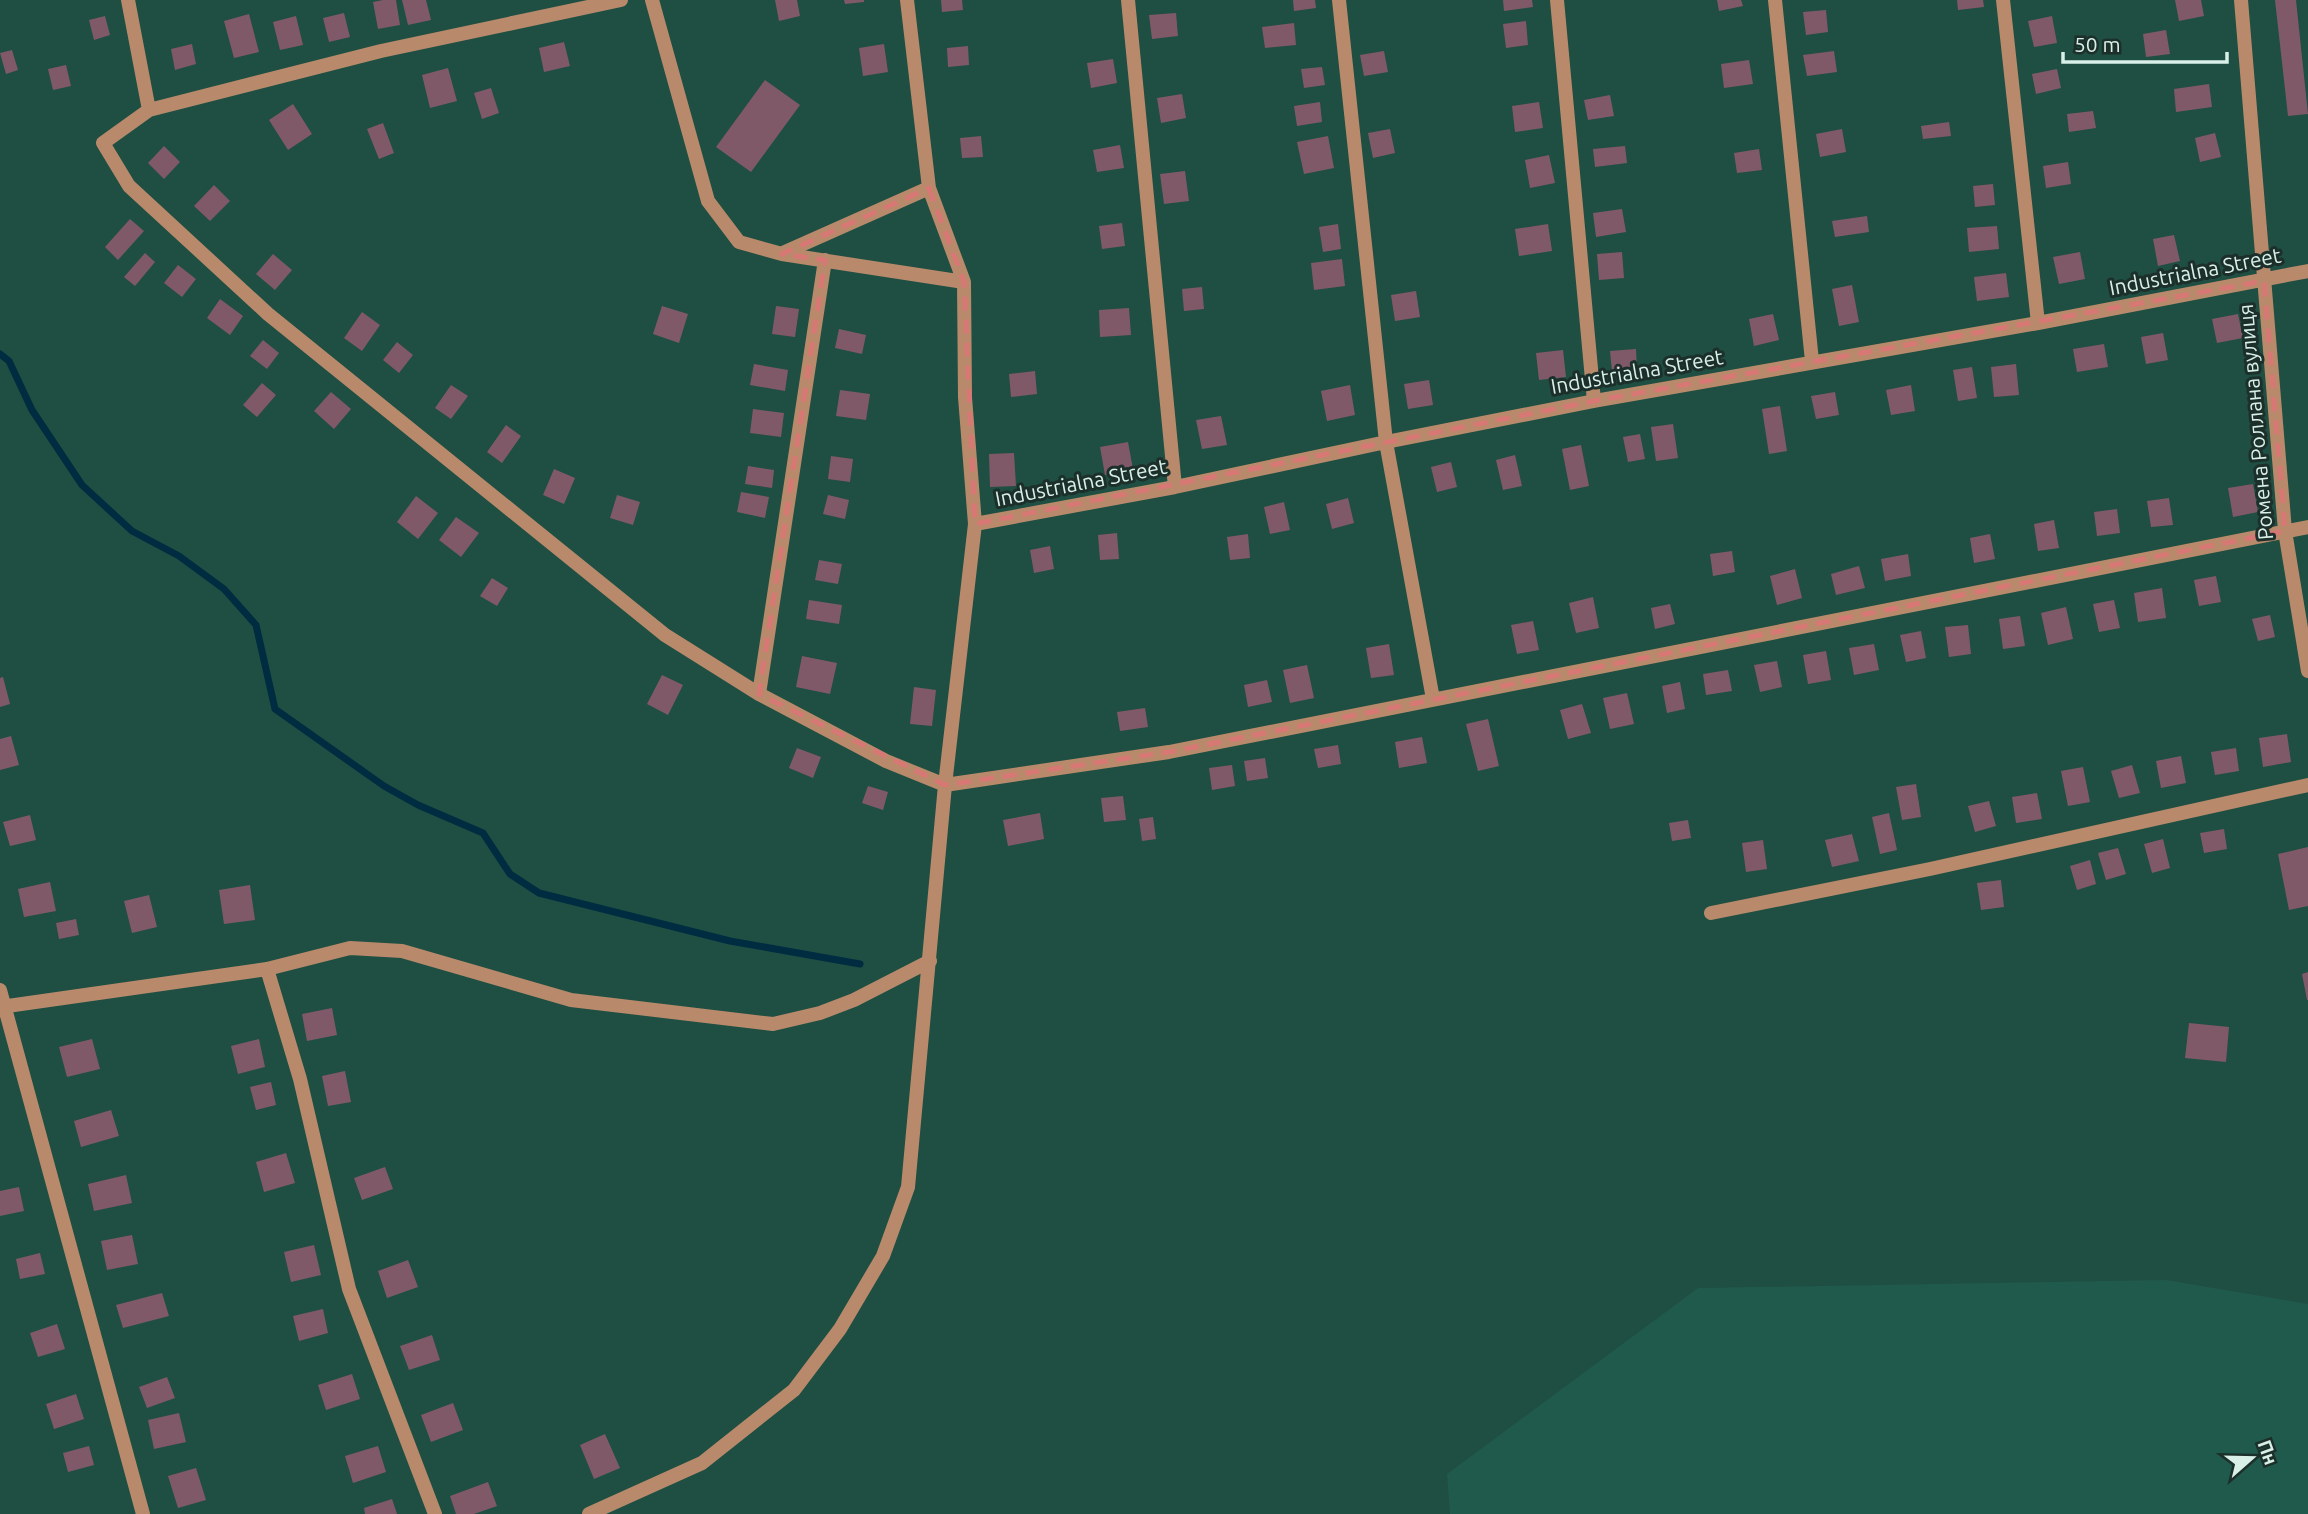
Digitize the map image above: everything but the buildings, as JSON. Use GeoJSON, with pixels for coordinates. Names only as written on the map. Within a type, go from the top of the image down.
{"type":"FeatureCollection","features":[{"type":"Feature","properties":{"kind":"street"},"geometry":{"type":"LineString","coordinates":[[128,0],[149,110]]}},
{"type":"Feature","properties":{"kind":"street"},"geometry":{"type":"LineString","coordinates":[[621,0],[381,51],[149,110],[103,143],[129,186],[268,314],[665,635],[759,694],[886,761],[945,785],[1169,752],[2308,527]]}},
{"type":"Feature","properties":{"kind":"street"},"geometry":{"type":"LineString","coordinates":[[652,0],[708,201],[739,242],[782,254],[964,282]]}},
{"type":"Feature","properties":{"kind":"street"},"geometry":{"type":"LineString","coordinates":[[589,1514],[702,1463],[794,1390],[840,1329],[883,1255],[908,1188],[945,785],[975,524],[965,397],[964,282],[929,188],[907,0]]}},
{"type":"Feature","properties":{"kind":"street"},"geometry":{"type":"LineString","coordinates":[[1128,0],[1175,487]]}},
{"type":"Feature","properties":{"kind":"street"},"geometry":{"type":"LineString","coordinates":[[1339,0],[1386,442],[1433,699]]}},
{"type":"Feature","properties":{"kind":"street"},"geometry":{"type":"LineString","coordinates":[[1558,0],[1594,401]]}},
{"type":"Feature","properties":{"kind":"street"},"geometry":{"type":"LineString","coordinates":[[1775,0],[1812,361]]}},
{"type":"Feature","properties":{"kind":"street"},"geometry":{"type":"LineString","coordinates":[[2003,0],[2038,323]]}},
{"type":"Feature","properties":{"kind":"street","name":"Ромена Роллана вулиця"},"geometry":{"type":"LineString","coordinates":[[2241,0],[2285,531],[2308,671]]}},
{"type":"Feature","properties":{"kind":"street"},"geometry":{"type":"LineString","coordinates":[[782,254],[929,188]]}},
{"type":"Feature","properties":{"kind":"street"},"geometry":{"type":"LineString","coordinates":[[759,694],[825,260]]}},
{"type":"Feature","properties":{"kind":"street","name":"Industrialna Street"},"geometry":{"type":"LineString","coordinates":[[975,524],[1175,487],[1594,401],[2038,323],[2308,271]]}},
{"type":"Feature","properties":{"kind":"street"},"geometry":{"type":"LineString","coordinates":[[1711,913],[1930,869],[2308,785]]}},
{"type":"Feature","properties":{"kind":"street"},"geometry":{"type":"LineString","coordinates":[[2,1007],[267,969],[350,948],[402,951],[571,1000],[773,1024],[820,1013],[854,1000],[930,961]]}},
{"type":"Feature","properties":{"kind":"street"},"geometry":{"type":"LineString","coordinates":[[267,969],[300,1079],[349,1289],[435,1514]]}},
{"type":"Feature","properties":{"kind":"street"},"geometry":{"type":"LineString","coordinates":[[0,990],[2,1007],[144,1514]]}},
{"type":"Feature","properties":{"kind":"highlighted area"},"geometry":{"type":"Polygon","coordinates":[[[929,188],[964,282],[975,524],[1594,401],[2264,281],[2285,531],[1169,752],[945,785],[759,694],[825,260],[782,254],[929,188]]]}},
{"type":"Feature","properties":{"kind":"shaded area"},"geometry":{"type":"Polygon","coordinates":[[[2166,1280],[2308,1304],[2308,1514],[1450,1514],[1447,1474],[1698,1288],[2166,1280]]]}},
{"type":"Feature","properties":{"kind":"waterway"},"geometry":{"type":"LineString","coordinates":[[0,354],[9,361],[32,410],[82,485],[132,531],[179,556],[224,589],[256,625],[275,709],[384,786],[418,805],[483,833],[510,874],[539,893],[730,941],[860,964]]}}]}
